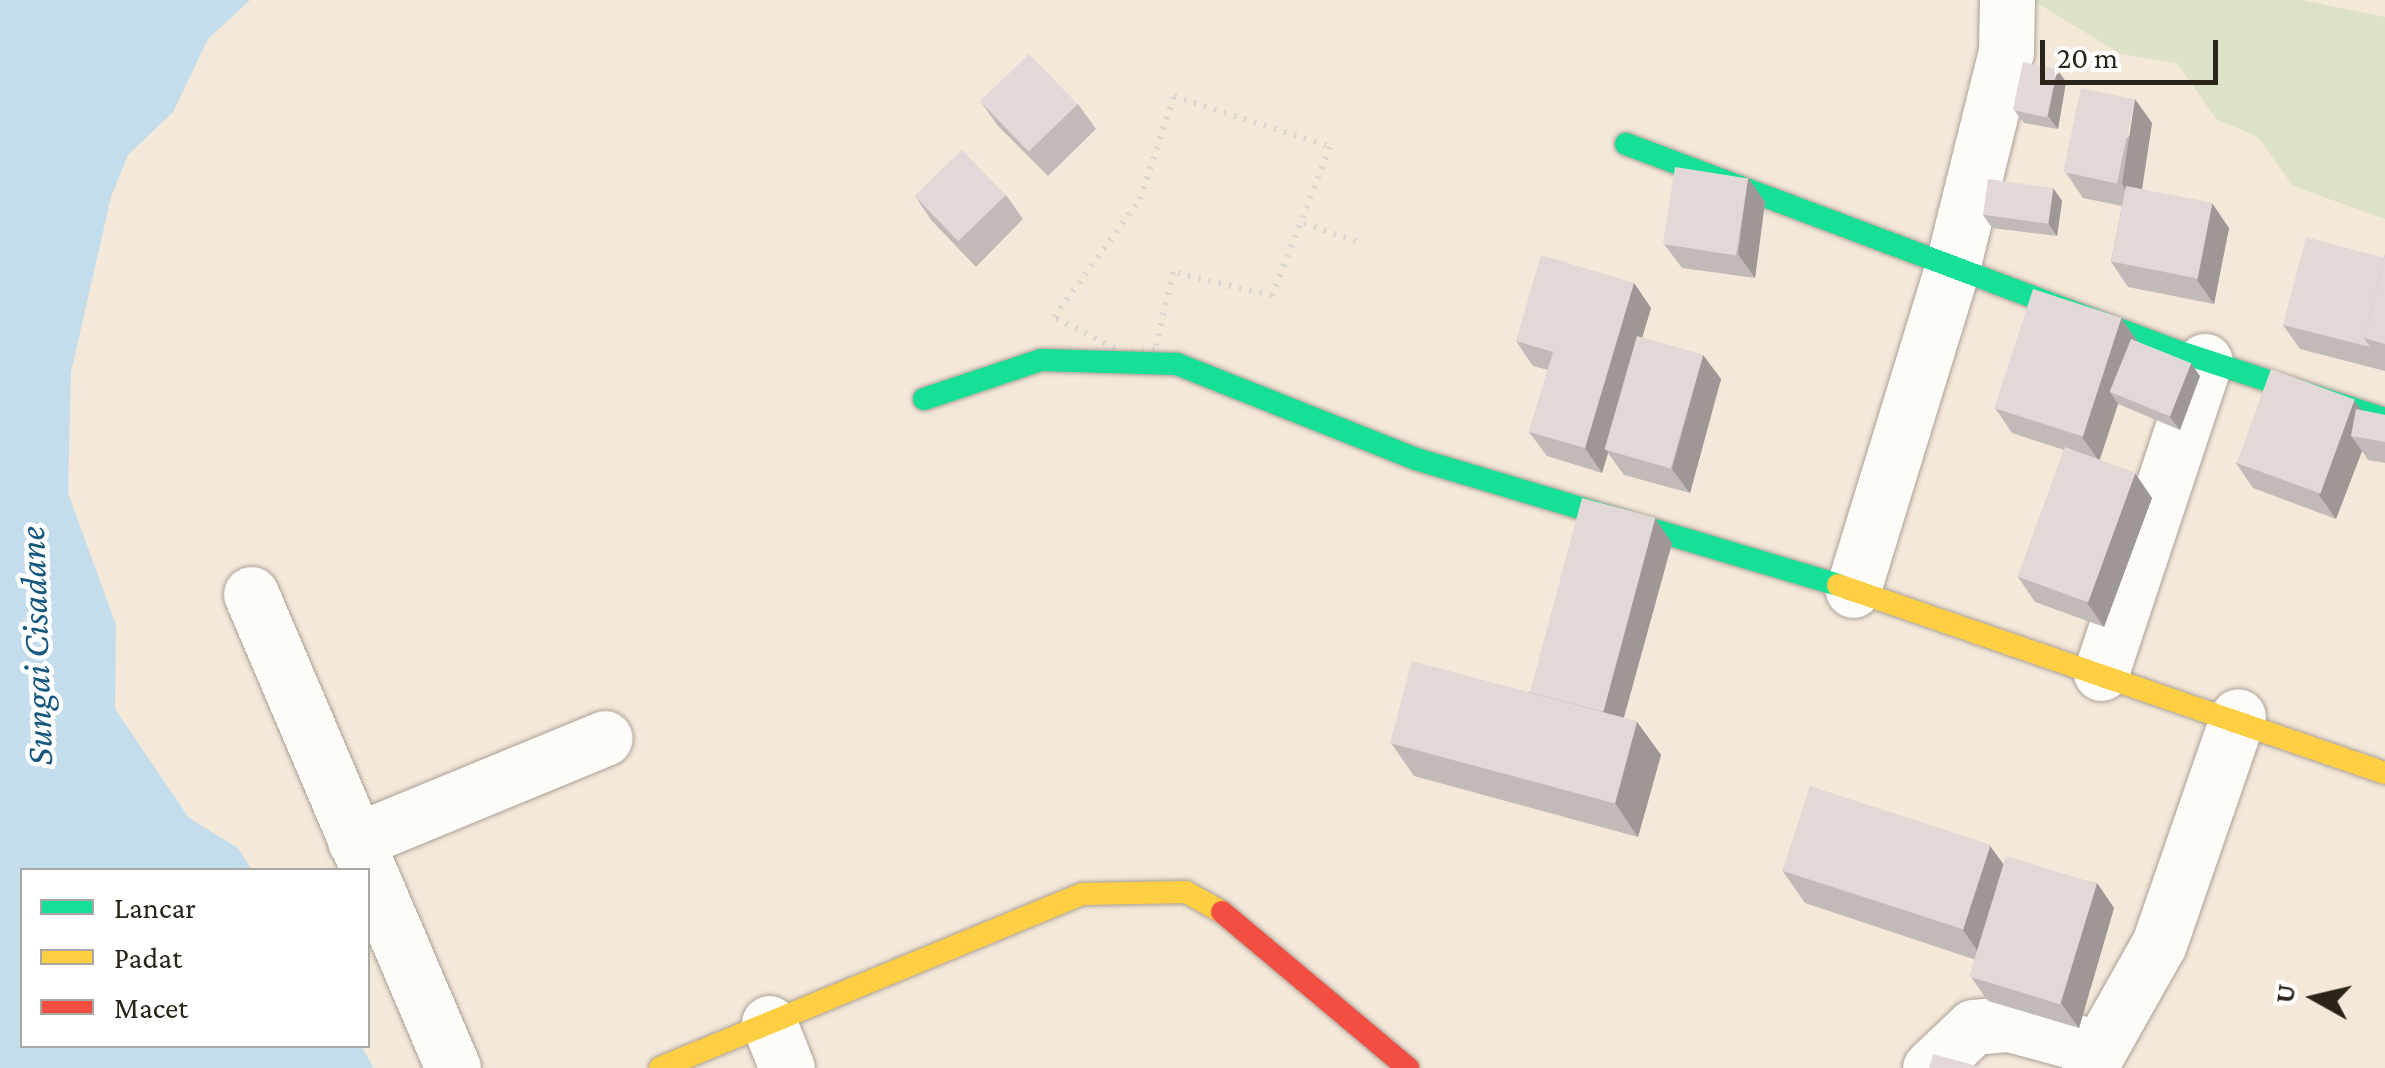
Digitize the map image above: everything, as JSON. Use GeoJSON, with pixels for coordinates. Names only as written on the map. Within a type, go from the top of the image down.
{"type":"FeatureCollection","features":[{"type":"Feature","properties":{"kind":"street"},"geometry":{"type":"LineString","coordinates":[[1853,590],[1953,264],[2006,52],[2007,0]]}},
{"type":"Feature","properties":{"kind":"street"},"geometry":{"type":"LineString","coordinates":[[1626,144],[2205,361],[2385,419]]}},
{"type":"Feature","properties":{"kind":"street"},"geometry":{"type":"LineString","coordinates":[[924,399],[1041,360],[1177,364],[1416,459],[1853,590],[2238,716],[2385,773]]}},
{"type":"Feature","properties":{"kind":"street"},"geometry":{"type":"LineString","coordinates":[[2101,672],[2205,361]]}},
{"type":"Feature","properties":{"kind":"street"},"geometry":{"type":"LineString","coordinates":[[250,594],[367,868]]}},
{"type":"Feature","properties":{"kind":"street"},"geometry":{"type":"LineString","coordinates":[[1930,1068],[1973,1027],[2010,1024],[2092,1058],[2159,944],[2238,716]]}},
{"type":"Feature","properties":{"kind":"street"},"geometry":{"type":"LineString","coordinates":[[355,840],[605,738]]}},
{"type":"Feature","properties":{"kind":"street"},"geometry":{"type":"LineString","coordinates":[[370,875],[453,1068]]}},
{"type":"Feature","properties":{"kind":"street"},"geometry":{"type":"LineString","coordinates":[[660,1068],[778,1046],[976,933],[1083,894],[1132,887],[1186,892],[1239,922],[1408,1068]]}},
{"type":"Feature","properties":{"kind":"path"},"geometry":{"type":"LineString","coordinates":[[1174,96],[1330,147],[1304,223],[1272,296],[1173,272],[1155,350],[1124,353],[1054,318],[1140,199],[1174,96]]}},
{"type":"Feature","properties":{"kind":"path"},"geometry":{"type":"LineString","coordinates":[[1304,223],[1363,244]]}},
{"type":"Feature","properties":{"kind":"green space"},"geometry":{"type":"Polygon","coordinates":[[[2032,0],[2302,0],[2385,17],[2385,219],[2293,186],[2257,136],[2217,120],[2177,63],[2121,54],[2032,0]]]}},
{"type":"Feature","properties":{"kind":"water","name":"Sungai Cisadane"},"geometry":{"type":"Polygon","coordinates":[[[0,0],[250,0],[208,39],[173,112],[128,155],[111,197],[71,372],[68,493],[116,625],[115,709],[189,818],[238,848],[251,868],[20,868],[20,1048],[362,1048],[374,1068],[0,1068],[0,0]]]}},
{"type":"Feature","properties":{"kind":"building"},"geometry":{"type":"Polygon","coordinates":[[[1029,54],[1078,104],[1029,152],[980,101],[1029,54]]]}},
{"type":"Feature","properties":{"kind":"building"},"geometry":{"type":"Polygon","coordinates":[[[2023,62],[2057,69],[2047,117],[2013,110],[2023,62]]]}},
{"type":"Feature","properties":{"kind":"building"},"geometry":{"type":"Polygon","coordinates":[[[2081,88],[2135,99],[2117,184],[2063,172],[2081,88]]]}},
{"type":"Feature","properties":{"kind":"building"},"geometry":{"type":"Polygon","coordinates":[[[962,150],[1006,195],[958,241],[915,196],[962,150]]]}},
{"type":"Feature","properties":{"kind":"building"},"geometry":{"type":"Polygon","coordinates":[[[1675,167],[1748,179],[1736,256],[1663,244],[1675,167]]]}},
{"type":"Feature","properties":{"kind":"building"},"geometry":{"type":"Polygon","coordinates":[[[1988,179],[2053,188],[2048,224],[1983,215],[1988,179]]]}},
{"type":"Feature","properties":{"kind":"building"},"geometry":{"type":"Polygon","coordinates":[[[2126,186],[2212,203],[2198,278],[2111,262],[2126,186]]]}},
{"type":"Feature","properties":{"kind":"building"},"geometry":{"type":"Polygon","coordinates":[[[2306,237],[2384,258],[2364,338],[2370,347],[2283,325],[2306,237]]]}},
{"type":"Feature","properties":{"kind":"building"},"geometry":{"type":"Polygon","coordinates":[[[2385,254],[2385,344],[2364,338],[2385,254]]]}},
{"type":"Feature","properties":{"kind":"building"},"geometry":{"type":"Polygon","coordinates":[[[1541,255],[1634,283],[1585,448],[1529,432],[1553,352],[1516,341],[1541,255]]]}},
{"type":"Feature","properties":{"kind":"building"},"geometry":{"type":"Polygon","coordinates":[[[2033,289],[2121,318],[2083,437],[1994,408],[2033,289]]]}},
{"type":"Feature","properties":{"kind":"building"},"geometry":{"type":"Polygon","coordinates":[[[1637,336],[1703,355],[1671,468],[1604,449],[1637,336]]]}},
{"type":"Feature","properties":{"kind":"building"},"geometry":{"type":"Polygon","coordinates":[[[2131,339],[2191,363],[2170,416],[2110,392],[2131,339]]]}},
{"type":"Feature","properties":{"kind":"building"},"geometry":{"type":"Polygon","coordinates":[[[2271,369],[2355,399],[2320,493],[2237,463],[2271,369]]]}},
{"type":"Feature","properties":{"kind":"building"},"geometry":{"type":"Polygon","coordinates":[[[2356,409],[2385,415],[2385,442],[2351,436],[2356,409]]]}},
{"type":"Feature","properties":{"kind":"building"},"geometry":{"type":"Polygon","coordinates":[[[2065,447],[2135,473],[2088,602],[2018,577],[2065,447]]]}},
{"type":"Feature","properties":{"kind":"building"},"geometry":{"type":"Polygon","coordinates":[[[1582,498],[1655,518],[1603,712],[1530,692],[1582,498]]]}},
{"type":"Feature","properties":{"kind":"building"},"geometry":{"type":"Polygon","coordinates":[[[1412,661],[1637,721],[1615,803],[1390,743],[1412,661]]]}},
{"type":"Feature","properties":{"kind":"building"},"geometry":{"type":"Polygon","coordinates":[[[1810,786],[1991,845],[1963,929],[1782,871],[1810,786]]]}},
{"type":"Feature","properties":{"kind":"building"},"geometry":{"type":"Polygon","coordinates":[[[2006,856],[2097,884],[2060,1004],[1969,976],[2006,856]]]}},
{"type":"Feature","properties":{"kind":"building"},"geometry":{"type":"Polygon","coordinates":[[[1933,1054],[1984,1068],[1929,1068],[1933,1054]]]}},
{"type":"Feature","properties":{"kind":"traffic: fast"},"geometry":{"type":"LineString","coordinates":[[1626,144],[2174,350],[2385,419]]}},
{"type":"Feature","properties":{"kind":"traffic: fast"},"geometry":{"type":"LineString","coordinates":[[924,399],[1041,360],[1177,364],[1416,459],[1838,585]]}},
{"type":"Feature","properties":{"kind":"traffic: slow"},"geometry":{"type":"LineString","coordinates":[[1838,585],[2385,773]]}},
{"type":"Feature","properties":{"kind":"traffic: slow"},"geometry":{"type":"LineString","coordinates":[[660,1068],[1083,894],[1186,892],[1222,912]]}},
{"type":"Feature","properties":{"kind":"traffic: jam"},"geometry":{"type":"LineString","coordinates":[[1222,912],[1408,1068]]}}]}
